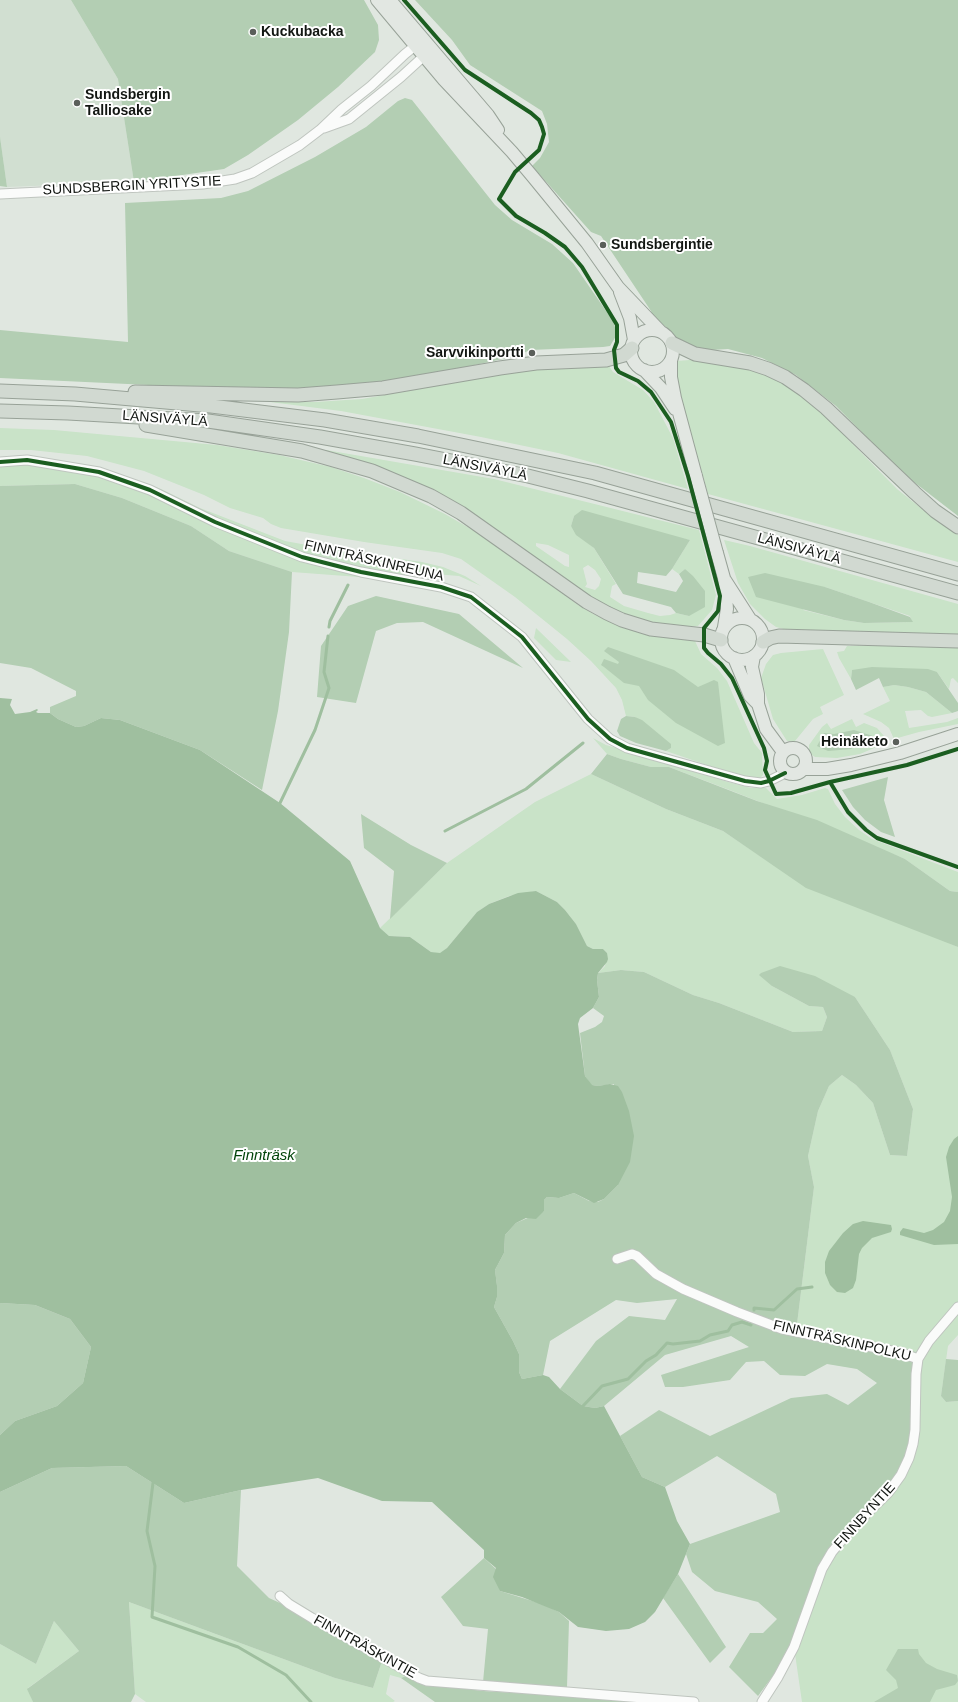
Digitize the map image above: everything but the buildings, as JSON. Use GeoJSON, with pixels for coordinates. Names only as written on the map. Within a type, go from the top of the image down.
{"type":"FeatureCollection","features":[{"type":"Feature","properties":{"kind":"highway"},"geometry":{"type":"LineString","coordinates":[[672,343],[694,354],[750,363],[768,369],[784,377],[804,390],[826,408],[915,493],[958,527]]}},
{"type":"Feature","properties":{"kind":"highway"},"geometry":{"type":"LineString","coordinates":[[75,394],[142,391],[298,395],[383,388],[514,366],[606,360],[624,355],[633,344]]}},
{"type":"Feature","properties":{"kind":"highway","name":"LÄNSIVÄYLÄ"},"geometry":{"type":"LineString","coordinates":[[0,391],[75,394],[211,406],[325,420],[418,436],[530,458],[618,479],[958,574]]}},
{"type":"Feature","properties":{"kind":"highway","name":"LÄNSIVÄYLÄ"},"geometry":{"type":"LineString","coordinates":[[0,411],[68,413],[208,421],[408,452],[528,476],[588,491],[958,593]]}},
{"type":"Feature","properties":{"kind":"highway"},"geometry":{"type":"LineString","coordinates":[[68,413],[261,443],[302,451],[372,471],[419,491],[461,513],[587,602],[607,613],[622,620],[651,629],[704,635],[721,640]]}},
{"type":"Feature","properties":{"kind":"highway"},"geometry":{"type":"LineString","coordinates":[[763,642],[770,638],[779,636],[958,641]]}},
{"type":"Feature","properties":{"kind":"main road"},"geometry":{"type":"LineString","coordinates":[[377,0],[415,46],[426,51]]}},
{"type":"Feature","properties":{"kind":"main road"},"geometry":{"type":"LineString","coordinates":[[390,0],[426,51],[496,137],[512,152],[590,247],[618,287],[661,332],[668,337],[672,343],[673,351],[671,361],[671,377],[679,415],[724,578],[728,609],[721,640],[725,651],[734,658],[744,660],[754,656],[758,652],[763,642],[763,635],[756,623],[750,619],[724,578]]}},
{"type":"Feature","properties":{"kind":"main road"},"geometry":{"type":"LineString","coordinates":[[618,287],[630,318],[634,360],[638,366],[644,370],[661,388],[679,415]]}},
{"type":"Feature","properties":{"kind":"main road"},"geometry":{"type":"LineString","coordinates":[[633,344],[639,334],[649,330],[661,332]]}},
{"type":"Feature","properties":{"kind":"main road"},"geometry":{"type":"LineString","coordinates":[[644,370],[656,371],[666,366],[671,361]]}},
{"type":"Feature","properties":{"kind":"main road"},"geometry":{"type":"LineString","coordinates":[[724,627],[736,618],[750,619]]}},
{"type":"Feature","properties":{"kind":"main road"},"geometry":{"type":"LineString","coordinates":[[754,656],[752,667],[758,694],[758,704],[766,729],[783,752]]}},
{"type":"Feature","properties":{"kind":"main road"},"geometry":{"type":"LineString","coordinates":[[734,658],[750,696],[758,704]]}},
{"type":"Feature","properties":{"kind":"main road"},"geometry":{"type":"LineString","coordinates":[[804,769],[806,759],[800,750],[789,748],[783,752],[779,761],[780,765],[785,772],[794,774],[804,769],[827,769],[851,765],[900,753],[958,734]]}},
{"type":"Feature","properties":{"kind":"street","name":"SUNDSBERGIN YRITYSTIE"},"geometry":{"type":"LineString","coordinates":[[0,194],[219,182],[252,173],[300,145],[321,129],[415,46]]}},
{"type":"Feature","properties":{"kind":"street","name":"SUNDSBERGIN YRITYSTIE"},"geometry":{"type":"LineString","coordinates":[[321,129],[349,119],[392,85],[426,51]]}},
{"type":"Feature","properties":{"kind":"street","name":"FINNTRÄSKINREUNA"},"geometry":{"type":"LineString","coordinates":[[0,462],[27,460],[99,472],[150,490],[215,522],[302,557],[361,572],[441,586],[471,597],[522,637],[588,718],[610,739],[626,748],[745,781],[761,783],[769,781],[785,772]]}},
{"type":"Feature","properties":{"kind":"street","name":"FINNTRÄSKINPOLKU"},"geometry":{"type":"LineString","coordinates":[[617,1259],[632,1254],[637,1256],[656,1274],[683,1289],[782,1329],[902,1353],[918,1358]]}},
{"type":"Feature","properties":{"kind":"street","name":"FINNBYNTIE"},"geometry":{"type":"LineString","coordinates":[[761,1702],[778,1677],[794,1647],[822,1569],[832,1552],[851,1529],[888,1493],[901,1475],[909,1458],[915,1430],[916,1374],[918,1358],[929,1341],[958,1308]]}},
{"type":"Feature","properties":{"kind":"street","name":"FINNTRÄSKINTIE"},"geometry":{"type":"LineString","coordinates":[[280,1596],[289,1604],[312,1618],[419,1678],[427,1681],[694,1702]]}},
{"type":"Feature","properties":{"kind":"shaded area"},"geometry":{"type":"Polygon","coordinates":[[[0,0],[71,0],[118,79],[134,182],[7,187],[0,137],[0,0]]]}},
{"type":"Feature","properties":{"kind":"shaded area"},"geometry":{"type":"Polygon","coordinates":[[[71,0],[364,0],[378,25],[379,40],[375,52],[338,87],[298,120],[248,155],[224,169],[134,182],[118,79],[71,0]]]}},
{"type":"Feature","properties":{"kind":"shaded area"},"geometry":{"type":"Polygon","coordinates":[[[415,0],[958,0],[958,516],[901,472],[836,406],[796,375],[762,358],[728,349],[711,350],[694,347],[679,341],[667,328],[653,317],[651,311],[601,236],[591,232],[532,166],[540,158],[549,142],[547,124],[542,111],[470,65],[452,40],[415,0]]]}},
{"type":"Feature","properties":{"kind":"shaded area"},"geometry":{"type":"Polygon","coordinates":[[[405,98],[412,100],[495,205],[512,220],[552,244],[573,263],[613,321],[616,336],[610,346],[530,350],[517,356],[451,370],[401,379],[348,386],[286,389],[213,388],[0,378],[0,330],[128,342],[125,203],[221,198],[248,191],[315,157],[366,127],[398,101],[405,98]]]}},
{"type":"Feature","properties":{"kind":"shaded area"},"geometry":{"type":"Polygon","coordinates":[[[0,137],[7,187],[0,186],[0,137]]]}},
{"type":"Feature","properties":{"kind":"shaded area"},"geometry":{"type":"Polygon","coordinates":[[[703,359],[750,369],[773,378],[792,389],[817,408],[897,489],[937,521],[958,535],[958,562],[708,494],[674,372],[676,361],[703,359]]]}},
{"type":"Feature","properties":{"kind":"shaded area"},"geometry":{"type":"Polygon","coordinates":[[[609,366],[613,372],[643,390],[654,402],[673,438],[688,489],[558,453],[341,411],[270,402],[315,402],[362,399],[520,371],[543,368],[609,366]]]}},
{"type":"Feature","properties":{"kind":"shaded area"},"geometry":{"type":"Polygon","coordinates":[[[0,428],[54,430],[217,445],[279,455],[331,467],[400,492],[445,514],[483,536],[578,605],[595,615],[623,628],[643,633],[690,638],[695,641],[701,654],[717,668],[727,681],[754,743],[762,753],[763,775],[760,778],[751,778],[733,774],[666,751],[671,748],[635,717],[626,716],[622,700],[616,688],[591,661],[567,639],[515,597],[461,559],[442,553],[281,528],[271,524],[263,518],[230,508],[204,495],[144,471],[87,456],[31,450],[0,450],[0,428]]]}},
{"type":"Feature","properties":{"kind":"shaded area"},"geometry":{"type":"Polygon","coordinates":[[[325,451],[494,479],[699,530],[716,595],[712,610],[698,626],[689,627],[646,623],[632,619],[589,598],[500,533],[325,451]],[[574,516],[571,526],[594,548],[616,584],[612,586],[610,597],[624,606],[660,616],[676,613],[689,616],[685,569],[679,574],[672,569],[690,540],[574,516]],[[536,543],[536,546],[565,566],[569,567],[569,555],[548,545],[536,543]],[[588,565],[583,568],[587,584],[585,587],[595,590],[599,586],[601,579],[595,570],[588,565]]]}},
{"type":"Feature","properties":{"kind":"shaded area"},"geometry":{"type":"Polygon","coordinates":[[[35,460],[109,472],[134,479],[161,489],[200,508],[285,541],[422,562],[443,567],[465,576],[481,586],[459,576],[422,573],[372,578],[292,572],[229,551],[191,526],[122,498],[75,484],[0,486],[0,463],[35,460]]]}},
{"type":"Feature","properties":{"kind":"shaded area"},"geometry":{"type":"Polygon","coordinates":[[[75,484],[122,498],[191,526],[229,551],[292,572],[289,632],[278,711],[262,790],[200,750],[120,720],[101,718],[84,726],[76,727],[58,719],[50,713],[50,707],[76,696],[76,691],[31,668],[0,663],[0,486],[75,484]]]}},
{"type":"Feature","properties":{"kind":"shaded area"},"geometry":{"type":"Polygon","coordinates":[[[582,510],[690,540],[666,576],[638,572],[637,583],[676,592],[683,581],[679,574],[685,569],[693,576],[705,591],[705,607],[689,616],[676,613],[671,607],[623,594],[594,548],[576,535],[571,526],[574,516],[582,510]]]}},
{"type":"Feature","properties":{"kind":"shaded area"},"geometry":{"type":"Polygon","coordinates":[[[724,540],[958,604],[958,634],[788,630],[776,627],[765,619],[750,604],[738,583],[724,540]],[[825,587],[803,610],[844,620],[864,623],[912,622],[910,616],[825,587]]]}},
{"type":"Feature","properties":{"kind":"shaded area"},"geometry":{"type":"Polygon","coordinates":[[[765,573],[825,587],[910,617],[913,622],[864,623],[844,620],[756,597],[748,577],[765,573]]]}},
{"type":"Feature","properties":{"kind":"shaded area"},"geometry":{"type":"Polygon","coordinates":[[[376,596],[459,614],[523,668],[423,622],[397,623],[376,631],[356,703],[317,697],[321,646],[348,606],[376,596]]]}},
{"type":"Feature","properties":{"kind":"shaded area"},"geometry":{"type":"Polygon","coordinates":[[[536,628],[571,662],[556,660],[534,638],[536,628]]]}},
{"type":"Feature","properties":{"kind":"shaded area"},"geometry":{"type":"Polygon","coordinates":[[[888,645],[958,647],[958,683],[953,678],[951,679],[949,689],[937,672],[852,670],[851,679],[837,652],[844,651],[847,646],[888,645]]]}},
{"type":"Feature","properties":{"kind":"shaded area"},"geometry":{"type":"Polygon","coordinates":[[[608,647],[674,670],[698,687],[714,680],[718,682],[725,743],[718,746],[676,723],[648,700],[639,686],[624,683],[601,665],[604,659],[618,664],[619,662],[604,651],[608,647]]]}},
{"type":"Feature","properties":{"kind":"shaded area"},"geometry":{"type":"Polygon","coordinates":[[[823,649],[844,695],[820,707],[823,714],[813,719],[795,741],[787,741],[773,719],[761,678],[766,664],[773,655],[823,649]]]}},
{"type":"Feature","properties":{"kind":"shaded area"},"geometry":{"type":"Polygon","coordinates":[[[872,667],[928,669],[937,672],[958,703],[958,711],[952,713],[926,692],[894,685],[883,687],[879,678],[856,690],[851,679],[852,670],[872,667]]]}},
{"type":"Feature","properties":{"kind":"shaded area"},"geometry":{"type":"Polygon","coordinates":[[[894,685],[926,692],[952,713],[932,717],[928,716],[921,710],[905,711],[909,728],[947,722],[958,718],[958,724],[894,739],[889,728],[881,722],[863,714],[890,701],[883,687],[894,685]]]}},
{"type":"Feature","properties":{"kind":"shaded area"},"geometry":{"type":"Polygon","coordinates":[[[626,716],[635,717],[642,720],[671,744],[671,748],[666,751],[636,743],[620,736],[617,731],[621,719],[626,716]]]}},
{"type":"Feature","properties":{"kind":"shaded area"},"geometry":{"type":"Polygon","coordinates":[[[852,719],[856,727],[864,723],[877,728],[884,736],[886,743],[860,754],[837,758],[815,757],[809,753],[809,745],[822,727],[827,723],[831,729],[852,719]]]}},
{"type":"Feature","properties":{"kind":"shaded area"},"geometry":{"type":"Polygon","coordinates":[[[854,730],[879,738],[872,743],[859,744],[851,749],[828,751],[817,746],[824,733],[834,734],[854,730]]]}},
{"type":"Feature","properties":{"kind":"shaded area"},"geometry":{"type":"Polygon","coordinates":[[[593,738],[606,745],[728,782],[751,788],[766,788],[777,799],[802,795],[825,788],[828,789],[835,804],[845,817],[859,830],[872,839],[958,872],[958,892],[950,891],[905,859],[669,767],[651,767],[607,754],[593,738]]]}},
{"type":"Feature","properties":{"kind":"shaded area"},"geometry":{"type":"Polygon","coordinates":[[[607,754],[651,767],[669,767],[757,801],[817,820],[905,859],[950,891],[958,892],[958,947],[806,888],[723,831],[666,809],[591,774],[607,754]]]}},
{"type":"Feature","properties":{"kind":"shaded area"},"geometry":{"type":"Polygon","coordinates":[[[591,774],[666,809],[723,831],[766,860],[958,947],[958,1335],[948,1346],[941,1396],[946,1402],[958,1401],[958,1702],[802,1702],[794,1647],[822,1569],[916,1374],[796,1332],[814,1187],[808,1156],[818,1111],[829,1086],[842,1075],[856,1085],[873,1103],[890,1155],[907,1156],[913,1109],[890,1050],[855,997],[772,986],[809,1006],[823,1007],[827,1017],[822,1031],[793,1032],[719,1003],[693,995],[644,972],[621,970],[598,973],[605,966],[607,953],[603,949],[593,949],[587,946],[576,924],[565,910],[557,902],[536,891],[509,896],[489,904],[477,912],[447,948],[440,954],[431,952],[410,937],[389,936],[380,928],[447,863],[535,802],[591,774]]]}},
{"type":"Feature","properties":{"kind":"shaded area"},"geometry":{"type":"Polygon","coordinates":[[[888,777],[884,800],[895,837],[881,832],[865,820],[853,807],[842,790],[888,777]]]}},
{"type":"Feature","properties":{"kind":"shaded area"},"geometry":{"type":"Polygon","coordinates":[[[361,814],[411,845],[447,863],[390,919],[394,871],[364,848],[361,814]]]}},
{"type":"Feature","properties":{"kind":"shaded area"},"geometry":{"type":"Polygon","coordinates":[[[780,966],[815,976],[855,997],[890,1050],[913,1109],[907,1156],[890,1155],[873,1103],[856,1085],[842,1075],[829,1086],[818,1111],[808,1156],[814,1187],[796,1332],[918,1359],[915,1430],[901,1475],[832,1552],[794,1647],[758,1696],[729,1667],[750,1633],[763,1633],[777,1619],[758,1602],[715,1591],[692,1572],[686,1554],[690,1544],[780,1512],[776,1494],[717,1456],[665,1487],[642,1477],[620,1436],[659,1410],[710,1436],[791,1398],[827,1394],[848,1405],[877,1383],[857,1369],[827,1364],[805,1376],[780,1375],[764,1361],[746,1362],[730,1380],[683,1387],[665,1387],[661,1375],[749,1347],[731,1336],[665,1355],[604,1406],[595,1408],[583,1406],[560,1389],[596,1341],[629,1316],[665,1320],[677,1299],[637,1303],[616,1300],[550,1341],[543,1375],[522,1379],[519,1372],[519,1354],[494,1307],[497,1297],[495,1270],[504,1253],[505,1235],[516,1223],[544,1211],[544,1200],[547,1197],[559,1198],[574,1193],[589,1201],[598,1202],[604,1199],[618,1185],[614,1084],[598,1086],[591,1085],[585,1076],[580,1033],[595,1027],[602,1022],[604,1016],[593,1008],[599,997],[597,980],[598,973],[621,970],[644,972],[693,995],[719,1003],[793,1032],[822,1031],[827,1017],[823,1007],[809,1006],[772,986],[759,975],[780,966]]]}},
{"type":"Feature","properties":{"kind":"shaded area"},"geometry":{"type":"Polygon","coordinates":[[[0,1303],[35,1305],[70,1319],[91,1347],[83,1383],[57,1406],[15,1421],[0,1435],[0,1303]]]}},
{"type":"Feature","properties":{"kind":"shaded area"},"geometry":{"type":"Polygon","coordinates":[[[946,1359],[958,1360],[958,1401],[946,1402],[941,1396],[946,1359]]]}},
{"type":"Feature","properties":{"kind":"shaded area"},"geometry":{"type":"Polygon","coordinates":[[[126,1466],[184,1503],[241,1490],[237,1566],[269,1598],[291,1608],[382,1661],[373,1688],[335,1678],[129,1602],[135,1694],[131,1702],[33,1702],[27,1689],[79,1651],[54,1621],[36,1664],[0,1644],[0,1492],[52,1468],[126,1466]]]}},
{"type":"Feature","properties":{"kind":"shaded area"},"geometry":{"type":"Polygon","coordinates":[[[484,1558],[496,1569],[500,1591],[542,1604],[559,1612],[569,1621],[567,1687],[483,1682],[488,1629],[463,1626],[441,1597],[484,1558]]]}},
{"type":"Feature","properties":{"kind":"shaded area"},"geometry":{"type":"Polygon","coordinates":[[[678,1574],[726,1647],[710,1663],[663,1598],[678,1574]]]}},
{"type":"Feature","properties":{"kind":"shaded area"},"geometry":{"type":"Polygon","coordinates":[[[129,1602],[335,1678],[373,1688],[382,1661],[406,1676],[401,1678],[390,1675],[386,1694],[395,1701],[393,1702],[146,1702],[135,1694],[129,1602]]]}},
{"type":"Feature","properties":{"kind":"shaded area"},"geometry":{"type":"Polygon","coordinates":[[[54,1621],[79,1651],[28,1688],[33,1702],[0,1702],[0,1644],[36,1664],[54,1621]]]}},
{"type":"Feature","properties":{"kind":"shaded area"},"geometry":{"type":"Polygon","coordinates":[[[898,1649],[918,1649],[919,1654],[926,1663],[937,1669],[957,1675],[958,1681],[955,1685],[936,1690],[930,1702],[874,1702],[898,1688],[896,1680],[886,1670],[898,1649]]]}},
{"type":"Feature","properties":{"kind":"shaded area"},"geometry":{"type":"Polygon","coordinates":[[[406,1676],[425,1684],[483,1691],[632,1702],[435,1702],[401,1678],[406,1676]]]}},
{"type":"Feature","properties":{"kind":"water","name":"Finnträsk"},"geometry":{"type":"Polygon","coordinates":[[[0,698],[12,699],[10,705],[15,714],[30,712],[37,709],[38,710],[36,712],[38,713],[50,713],[58,719],[76,727],[84,726],[101,718],[120,720],[200,750],[280,803],[350,861],[380,928],[389,936],[410,937],[431,952],[440,953],[447,948],[477,912],[489,904],[518,893],[536,891],[557,902],[565,910],[576,924],[587,946],[593,949],[603,949],[607,953],[607,962],[598,973],[597,980],[599,997],[593,1008],[580,1018],[578,1024],[585,1076],[592,1085],[598,1086],[610,1084],[618,1086],[622,1092],[629,1111],[634,1136],[630,1162],[618,1185],[604,1199],[594,1203],[574,1193],[559,1198],[547,1197],[544,1200],[544,1211],[536,1219],[526,1218],[516,1223],[505,1235],[504,1253],[495,1270],[497,1297],[494,1307],[519,1354],[519,1372],[522,1379],[543,1375],[549,1377],[560,1389],[583,1406],[595,1408],[604,1406],[642,1477],[665,1487],[677,1521],[690,1544],[678,1574],[655,1612],[645,1622],[629,1629],[606,1631],[578,1627],[559,1612],[522,1597],[500,1591],[493,1577],[496,1568],[484,1558],[484,1550],[432,1502],[382,1501],[318,1478],[241,1490],[184,1503],[126,1466],[52,1468],[0,1492],[0,1435],[15,1421],[57,1406],[83,1383],[91,1347],[70,1319],[35,1305],[0,1303],[0,698]]]}},
{"type":"Feature","properties":{"kind":"water"},"geometry":{"type":"Polygon","coordinates":[[[958,1136],[958,1244],[934,1245],[900,1235],[903,1228],[924,1233],[933,1230],[944,1222],[950,1211],[952,1197],[946,1157],[949,1147],[958,1136]]]}},
{"type":"Feature","properties":{"kind":"water"},"geometry":{"type":"Polygon","coordinates":[[[863,1221],[891,1225],[892,1229],[891,1232],[872,1238],[862,1248],[859,1254],[856,1280],[853,1288],[845,1293],[837,1292],[830,1285],[825,1273],[825,1262],[829,1251],[843,1233],[853,1224],[863,1221]]]}},
{"type":"Feature","properties":{"kind":"waterway"},"geometry":{"type":"LineString","coordinates":[[329,627],[330,621],[348,585]]}},
{"type":"Feature","properties":{"kind":"waterway"},"geometry":{"type":"LineString","coordinates":[[280,803],[315,730],[329,688],[324,672],[328,636]]}},
{"type":"Feature","properties":{"kind":"waterway"},"geometry":{"type":"LineString","coordinates":[[445,831],[526,789],[583,743]]}},
{"type":"Feature","properties":{"kind":"waterway"},"geometry":{"type":"LineString","coordinates":[[754,1310],[754,1308],[774,1310],[797,1289],[812,1287]]}},
{"type":"Feature","properties":{"kind":"waterway"},"geometry":{"type":"LineString","coordinates":[[583,1406],[602,1386],[628,1379],[646,1361],[656,1355],[667,1343],[673,1344],[700,1341],[710,1335],[728,1331],[732,1325],[742,1322],[751,1325]]}},
{"type":"Feature","properties":{"kind":"waterway"},"geometry":{"type":"LineString","coordinates":[[153,1483],[147,1531],[155,1566],[152,1617],[238,1647],[286,1675],[311,1702]]}},
{"type":"Feature","properties":{"kind":"cycle path"},"geometry":{"type":"LineString","coordinates":[[404,0],[465,70],[531,113],[539,120],[544,134],[539,150],[515,172],[499,199],[516,216],[565,247],[582,267],[617,325],[617,342],[614,350],[616,368],[619,372],[638,381],[651,392],[671,422],[688,476],[720,596],[718,611],[704,628],[704,648],[721,664],[732,678],[764,748],[767,761],[765,770],[776,794],[791,793],[830,782],[907,765],[958,749]]}},
{"type":"Feature","properties":{"kind":"cycle path"},"geometry":{"type":"LineString","coordinates":[[0,462],[27,460],[99,472],[150,490],[215,522],[302,557],[361,572],[441,587],[471,597],[522,637],[588,719],[610,739],[627,748],[745,781],[761,783],[769,781],[785,773]]}},
{"type":"Feature","properties":{"kind":"cycle path"},"geometry":{"type":"LineString","coordinates":[[830,782],[848,812],[866,830],[877,838],[958,867]]}},
{"type":"Feature","properties":{"kind":"place","name":"Kuckubacka"},"geometry":{"type":"Point","coordinates":[253,32]}},
{"type":"Feature","properties":{"kind":"place","name":"Sundsbergin Talliosake"},"geometry":{"type":"Point","coordinates":[77,103]}},
{"type":"Feature","properties":{"kind":"place","name":"Sundsbergintie"},"geometry":{"type":"Point","coordinates":[603,245]}},
{"type":"Feature","properties":{"kind":"place","name":"Sarvvikinportti"},"geometry":{"type":"Point","coordinates":[532,353]}},
{"type":"Feature","properties":{"kind":"place","name":"Heinäketo"},"geometry":{"type":"Point","coordinates":[896,742]}}]}
